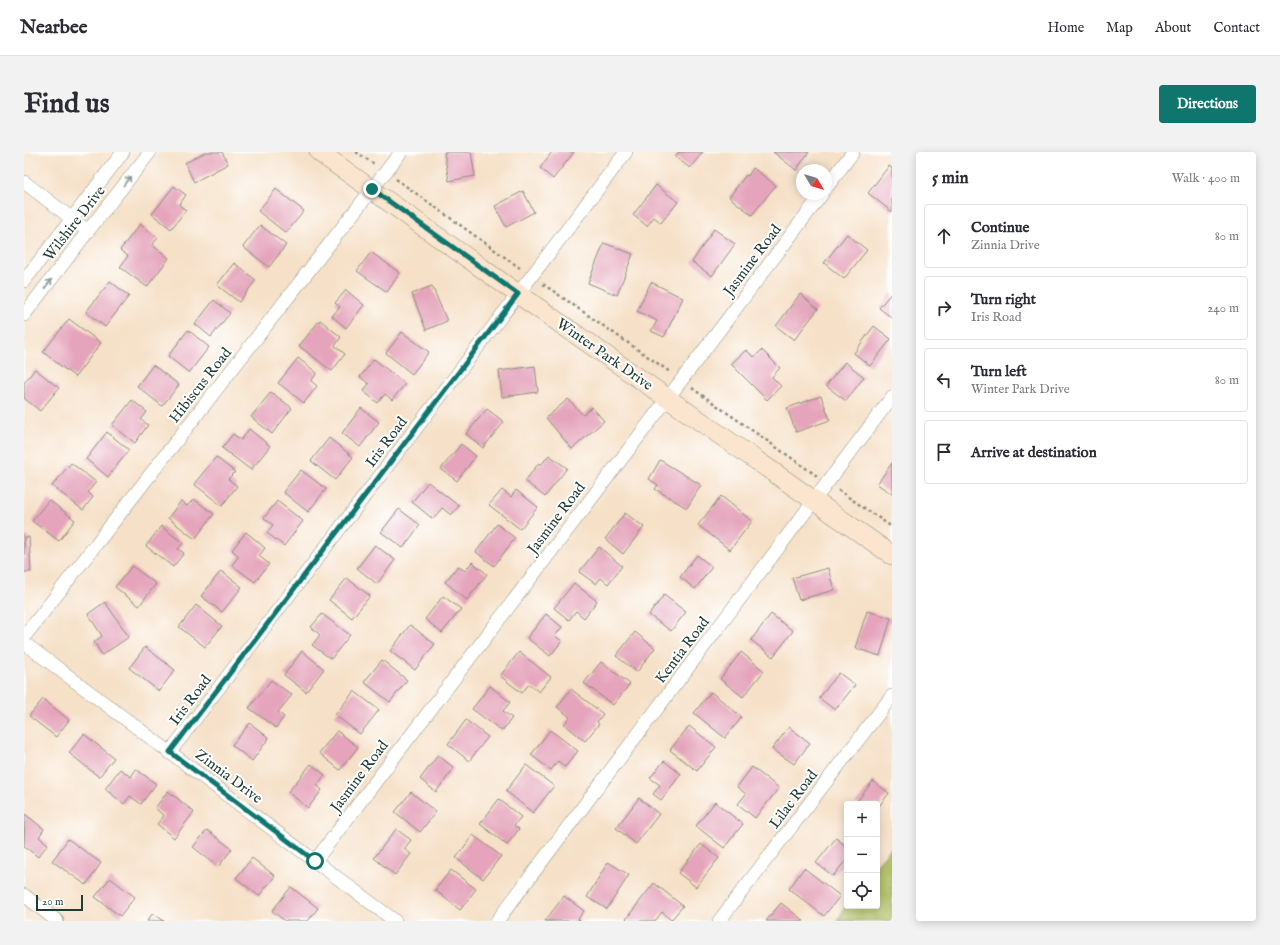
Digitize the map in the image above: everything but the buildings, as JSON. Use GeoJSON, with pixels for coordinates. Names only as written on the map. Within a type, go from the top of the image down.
{"type":"FeatureCollection","features":[{"type":"Feature","properties":{"kind":"street","name":"Wilshire Drive"},"geometry":{"type":"LineString","coordinates":[[24,281],[123,152]]}},
{"type":"Feature","properties":{"kind":"street","name":"Wilshire Drive"},"geometry":{"type":"LineString","coordinates":[[24,314],[150,152]]}},
{"type":"Feature","properties":{"kind":"street","name":"Winter Park Drive"},"geometry":{"type":"LineString","coordinates":[[319,152],[518,294],[892,555]]}},
{"type":"Feature","properties":{"kind":"street","name":"Hibiscus Road"},"geometry":{"type":"LineString","coordinates":[[24,637],[401,152]]}},
{"type":"Feature","properties":{"kind":"street","name":"Iris Road"},"geometry":{"type":"LineString","coordinates":[[170,752],[626,152]]}},
{"type":"Feature","properties":{"kind":"street"},"geometry":{"type":"LineString","coordinates":[[832,180],[853,152]]}},
{"type":"Feature","properties":{"kind":"street"},"geometry":{"type":"LineString","coordinates":[[24,182],[88,231]]}},
{"type":"Feature","properties":{"kind":"street","name":"Jasmine Road"},"geometry":{"type":"LineString","coordinates":[[315,861],[817,200]]}},
{"type":"Feature","properties":{"kind":"street","name":"Kentia Road"},"geometry":{"type":"LineString","coordinates":[[497,921],[892,397]]}},
{"type":"Feature","properties":{"kind":"street","name":"Zinnia Drive"},"geometry":{"type":"LineString","coordinates":[[24,643],[395,921]]}},
{"type":"Feature","properties":{"kind":"street","name":"Lilac Road"},"geometry":{"type":"LineString","coordinates":[[719,921],[892,696]]}},
{"type":"Feature","properties":{"kind":"street"},"geometry":{"type":"LineString","coordinates":[[24,896],[57,921]]}},
{"type":"Feature","properties":{"kind":"path"},"geometry":{"type":"LineString","coordinates":[[356,152],[377,166]]}},
{"type":"Feature","properties":{"kind":"path"},"geometry":{"type":"LineString","coordinates":[[396,179],[523,270]]}},
{"type":"Feature","properties":{"kind":"path"},"geometry":{"type":"LineString","coordinates":[[544,285],[672,374]]}},
{"type":"Feature","properties":{"kind":"path"},"geometry":{"type":"LineString","coordinates":[[692,388],[821,478]]}},
{"type":"Feature","properties":{"kind":"path"},"geometry":{"type":"LineString","coordinates":[[839,490],[892,527]]}},
{"type":"Feature","properties":{"kind":"green space"},"geometry":{"type":"Polygon","coordinates":[[[892,847],[892,921],[837,921],[844,909],[880,909],[880,861],[892,847]]]}},
{"type":"Feature","properties":{"kind":"route"},"geometry":{"type":"LineString","coordinates":[[315,861],[170,752],[518,294],[372,189]]}}]}
